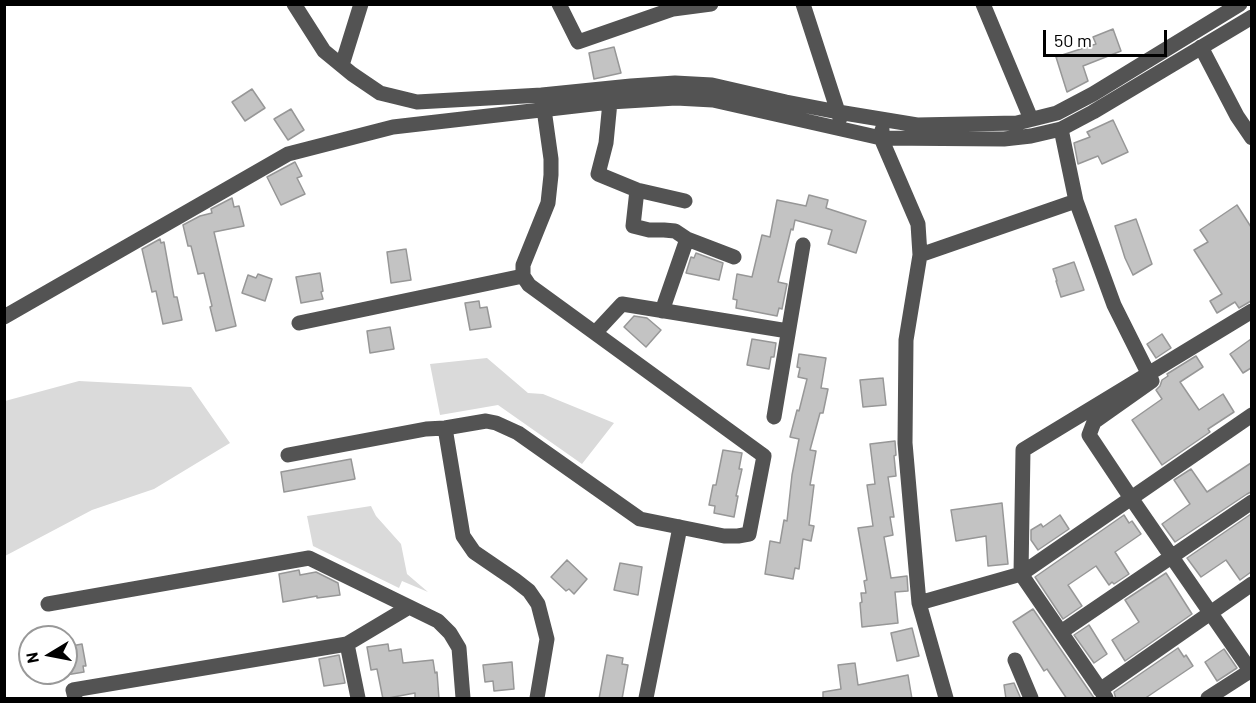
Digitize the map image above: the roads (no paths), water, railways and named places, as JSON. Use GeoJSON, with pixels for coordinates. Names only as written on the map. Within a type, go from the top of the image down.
{"type":"FeatureCollection","features":[{"type":"Feature","properties":{"kind":"street"},"geometry":{"type":"LineString","coordinates":[[294,4],[324,51],[380,93],[417,102],[543,103]]}},
{"type":"Feature","properties":{"kind":"street"},"geometry":{"type":"LineString","coordinates":[[342,65],[361,4]]}},
{"type":"Feature","properties":{"kind":"street"},"geometry":{"type":"LineString","coordinates":[[559,4],[578,42],[673,9],[711,4]]}},
{"type":"Feature","properties":{"kind":"street"},"geometry":{"type":"LineString","coordinates":[[803,4],[844,129]]}},
{"type":"Feature","properties":{"kind":"street"},"geometry":{"type":"LineString","coordinates":[[983,4],[1044,133]]}},
{"type":"Feature","properties":{"kind":"street"},"geometry":{"type":"LineString","coordinates":[[4,316],[288,154],[393,127],[675,83],[712,85],[786,102],[917,125],[1017,123],[1057,113],[1093,93],[1213,15],[1240,4]]}},
{"type":"Feature","properties":{"kind":"street"},"geometry":{"type":"LineString","coordinates":[[1213,15],[1207,44],[1237,116],[1251,138]]}},
{"type":"Feature","properties":{"kind":"street"},"geometry":{"type":"LineString","coordinates":[[609,95],[713,100],[881,138],[1004,139],[1031,136],[1061,129],[1093,112],[1251,17]]}},
{"type":"Feature","properties":{"kind":"street"},"geometry":{"type":"LineString","coordinates":[[609,95],[606,143],[598,174],[637,190],[685,201]]}},
{"type":"Feature","properties":{"kind":"street"},"geometry":{"type":"LineString","coordinates":[[402,126],[409,100]]}},
{"type":"Feature","properties":{"kind":"street"},"geometry":{"type":"LineString","coordinates":[[288,455],[426,429],[486,422],[496,423],[518,433],[640,519],[723,536],[749,534],[764,456],[529,285],[523,276],[523,265],[548,203],[552,175],[543,103]]}},
{"type":"Feature","properties":{"kind":"street"},"geometry":{"type":"LineString","coordinates":[[884,120],[881,138],[918,224],[920,255],[906,340],[905,443],[919,603],[946,699]]}},
{"type":"Feature","properties":{"kind":"street"},"geometry":{"type":"LineString","coordinates":[[1061,129],[1076,201],[1114,305],[1152,381],[1094,422],[1089,435],[1251,672],[1208,699]]}},
{"type":"Feature","properties":{"kind":"street"},"geometry":{"type":"LineString","coordinates":[[637,190],[633,226],[649,230],[675,231],[687,239],[734,257]]}},
{"type":"Feature","properties":{"kind":"street"},"geometry":{"type":"LineString","coordinates":[[920,255],[1076,201]]}},
{"type":"Feature","properties":{"kind":"street"},"geometry":{"type":"LineString","coordinates":[[662,310],[687,239]]}},
{"type":"Feature","properties":{"kind":"street"},"geometry":{"type":"LineString","coordinates":[[774,417],[803,245]]}},
{"type":"Feature","properties":{"kind":"street"},"geometry":{"type":"LineString","coordinates":[[299,323],[523,276]]}},
{"type":"Feature","properties":{"kind":"street"},"geometry":{"type":"LineString","coordinates":[[595,333],[622,304],[789,331]]}},
{"type":"Feature","properties":{"kind":"street"},"geometry":{"type":"LineString","coordinates":[[1251,311],[1023,450],[1021,574],[1103,694],[1210,612],[1251,584]]}},
{"type":"Feature","properties":{"kind":"street"},"geometry":{"type":"LineString","coordinates":[[919,603],[1021,574],[1131,498],[1249,422]]}},
{"type":"Feature","properties":{"kind":"street"},"geometry":{"type":"LineString","coordinates":[[445,428],[463,536],[474,552],[529,591],[538,604],[547,639],[537,699]]}},
{"type":"Feature","properties":{"kind":"street"},"geometry":{"type":"LineString","coordinates":[[1061,632],[1251,502]]}},
{"type":"Feature","properties":{"kind":"street"},"geometry":{"type":"LineString","coordinates":[[646,699],[680,527]]}},
{"type":"Feature","properties":{"kind":"street"},"geometry":{"type":"LineString","coordinates":[[48,604],[309,558],[438,621],[450,633],[459,648],[463,699]]}},
{"type":"Feature","properties":{"kind":"street"},"geometry":{"type":"LineString","coordinates":[[75,699],[73,690],[347,644],[409,607]]}},
{"type":"Feature","properties":{"kind":"street"},"geometry":{"type":"LineString","coordinates":[[347,644],[358,699]]}},
{"type":"Feature","properties":{"kind":"street"},"geometry":{"type":"LineString","coordinates":[[1015,660],[1031,699]]}}]}
